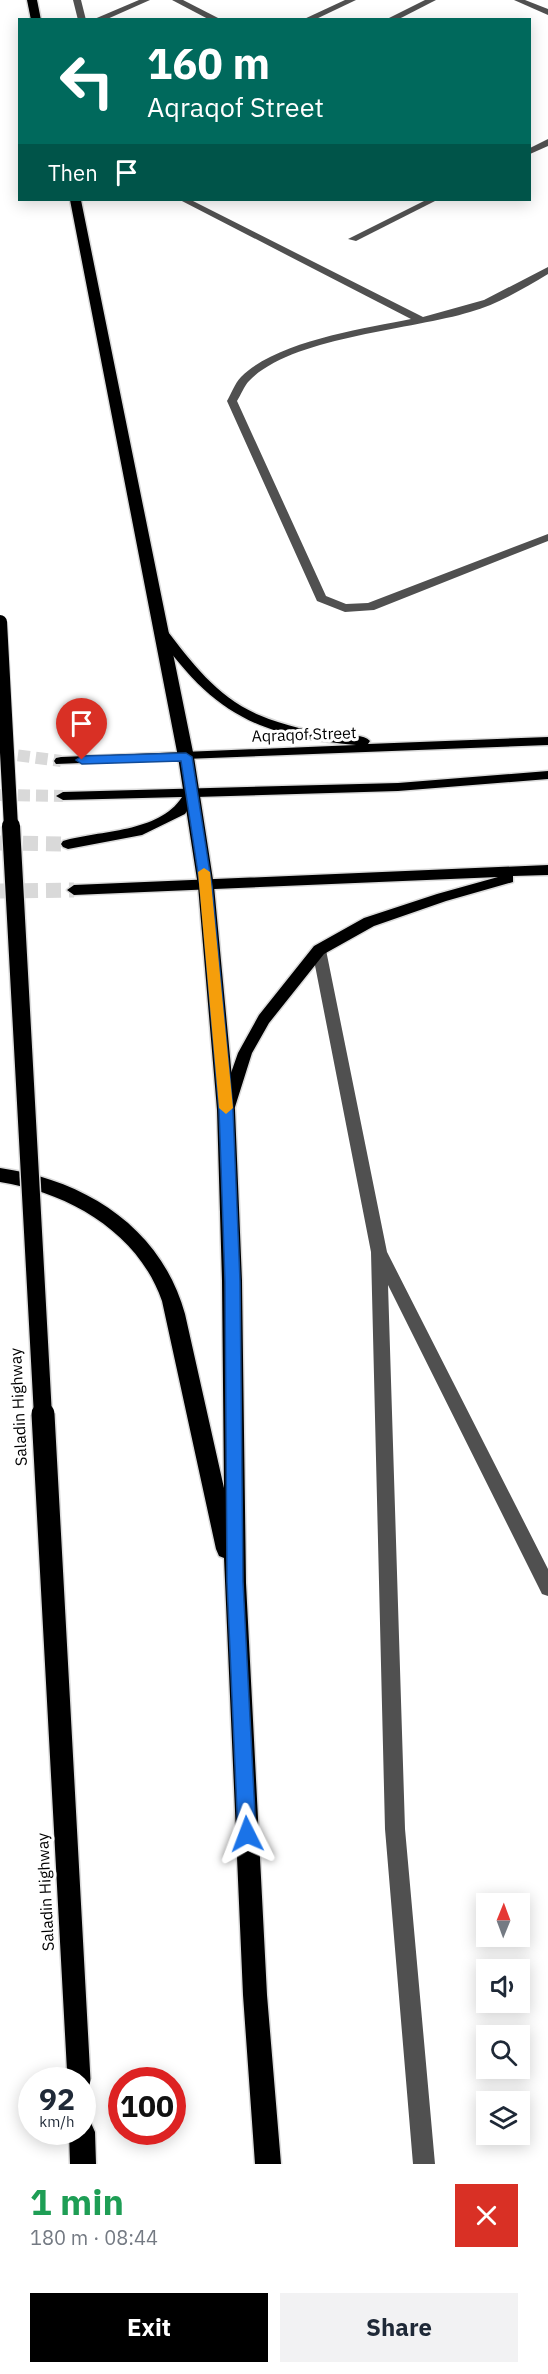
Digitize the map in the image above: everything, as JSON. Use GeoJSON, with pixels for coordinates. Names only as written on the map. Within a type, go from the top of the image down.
{"type":"FeatureCollection","features":[{"type":"Feature","properties":{"kind":"highway"},"geometry":{"type":"LineString","coordinates":[[32,0],[36,18]]}},
{"type":"Feature","properties":{"kind":"highway"},"geometry":{"type":"LineString","coordinates":[[75,201],[186,757],[206,886],[226,1110],[232,1281],[235,1582],[255,1995],[268,2164]]}},
{"type":"Feature","properties":{"kind":"highway","name":"Saladin Highway"},"geometry":{"type":"LineString","coordinates":[[0,622],[78,2067]]}},
{"type":"Feature","properties":{"kind":"highway"},"geometry":{"type":"LineString","coordinates":[[0,1175],[45,1184],[78,1196],[115,1220],[141,1246],[168,1292],[235,1582]]}},
{"type":"Feature","properties":{"kind":"highway"},"geometry":{"type":"LineString","coordinates":[[82,2145],[83,2164]]}},
{"type":"Feature","properties":{"kind":"main road"},"geometry":{"type":"LineString","coordinates":[[161,631],[196,677],[219,699],[259,722],[305,735],[442,747]]}},
{"type":"Feature","properties":{"kind":"main road","name":"Aqraqof Street"},"geometry":{"type":"LineString","coordinates":[[61,761],[548,741]]}},
{"type":"Feature","properties":{"kind":"main road"},"geometry":{"type":"LineString","coordinates":[[63,796],[398,787],[548,775]]}},
{"type":"Feature","properties":{"kind":"main road"},"geometry":{"type":"LineString","coordinates":[[69,844],[137,832],[180,811],[191,794]]}},
{"type":"Feature","properties":{"kind":"main road"},"geometry":{"type":"LineString","coordinates":[[74,890],[543,871]]}},
{"type":"Feature","properties":{"kind":"main road"},"geometry":{"type":"LineString","coordinates":[[226,1110],[245,1053],[264,1019],[319,950],[369,922],[442,897],[543,871]]}},
{"type":"Feature","properties":{"kind":"street"},"geometry":{"type":"LineString","coordinates":[[77,0],[82,18]]}},
{"type":"Feature","properties":{"kind":"street"},"geometry":{"type":"LineString","coordinates":[[101,18],[146,0]]}},
{"type":"Feature","properties":{"kind":"street"},"geometry":{"type":"LineString","coordinates":[[176,0],[214,18]]}},
{"type":"Feature","properties":{"kind":"street"},"geometry":{"type":"LineString","coordinates":[[311,18],[352,0]]}},
{"type":"Feature","properties":{"kind":"street"},"geometry":{"type":"LineString","coordinates":[[393,18],[432,0]]}},
{"type":"Feature","properties":{"kind":"street"},"geometry":{"type":"LineString","coordinates":[[518,0],[548,12]]}},
{"type":"Feature","properties":{"kind":"street"},"geometry":{"type":"LineString","coordinates":[[531,150],[548,142]]}},
{"type":"Feature","properties":{"kind":"street"},"geometry":{"type":"LineString","coordinates":[[187,201],[421,320]]}},
{"type":"Feature","properties":{"kind":"street"},"geometry":{"type":"LineString","coordinates":[[353,239],[430,201]]}},
{"type":"Feature","properties":{"kind":"street"},"geometry":{"type":"LineString","coordinates":[[548,270],[486,304],[348,335],[292,351],[254,371],[235,390],[232,401],[321,598],[345,608],[370,607],[548,537]]}},
{"type":"Feature","properties":{"kind":"street"},"geometry":{"type":"LineString","coordinates":[[319,950],[379,1252],[395,1829],[424,2164]]}},
{"type":"Feature","properties":{"kind":"street"},"geometry":{"type":"LineString","coordinates":[[379,1252],[548,1588]]}},
{"type":"Feature","properties":{"kind":"tunnel"},"geometry":{"type":"LineString","coordinates":[[0,753],[61,761]]}},
{"type":"Feature","properties":{"kind":"tunnel"},"geometry":{"type":"LineString","coordinates":[[0,795],[63,796]]}},
{"type":"Feature","properties":{"kind":"tunnel"},"geometry":{"type":"LineString","coordinates":[[0,843],[68,844]]}},
{"type":"Feature","properties":{"kind":"tunnel"},"geometry":{"type":"LineString","coordinates":[[0,891],[74,890]]}},
{"type":"Feature","properties":{"kind":"slow traffic"},"geometry":{"type":"LineString","coordinates":[[204,872],[226,1108]]}},
{"type":"Feature","properties":{"kind":"route"},"geometry":{"type":"LineString","coordinates":[[82,760],[186,757],[206,886],[226,1110],[232,1281],[235,1582],[247,1834]]}}]}
